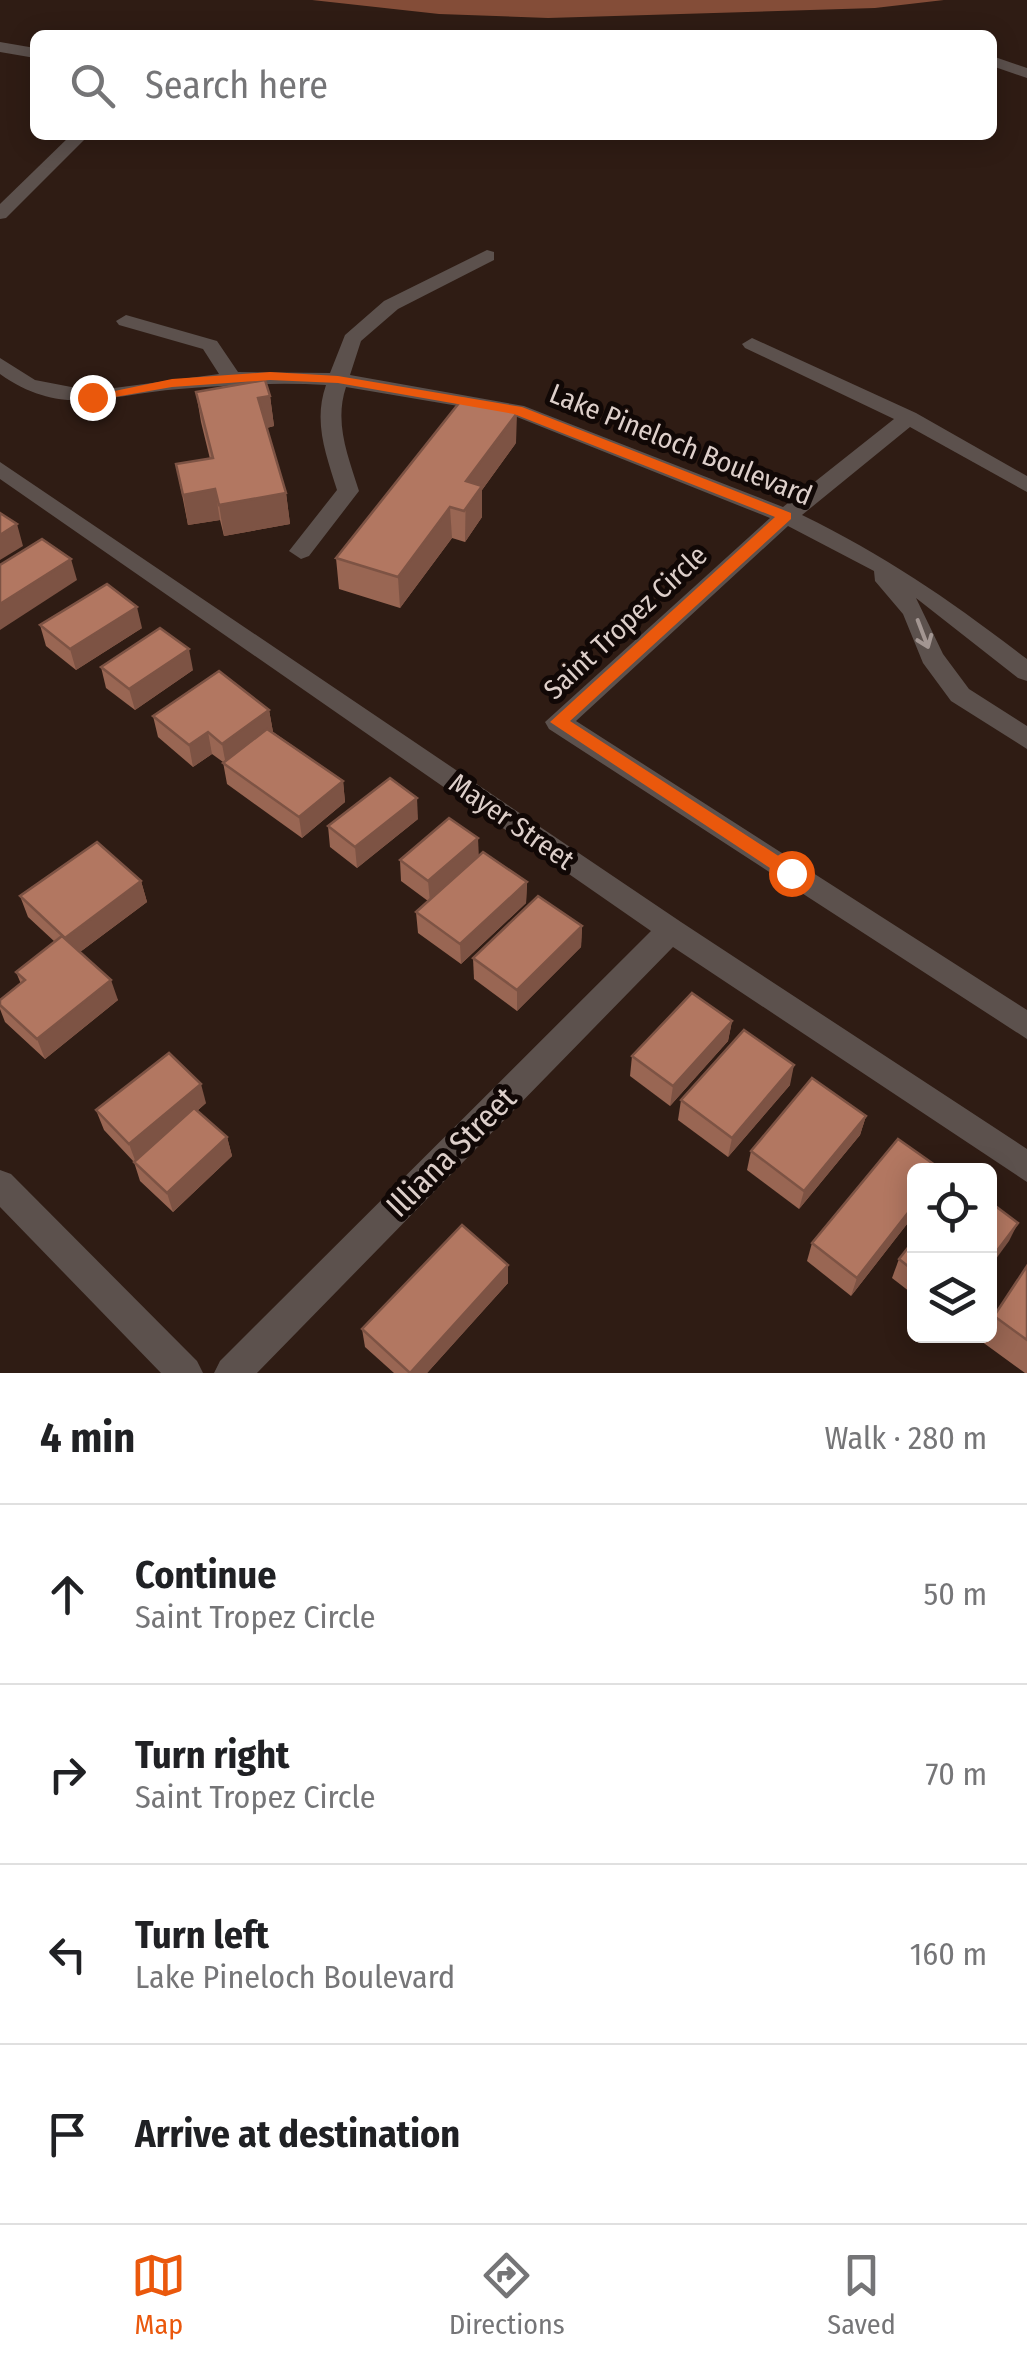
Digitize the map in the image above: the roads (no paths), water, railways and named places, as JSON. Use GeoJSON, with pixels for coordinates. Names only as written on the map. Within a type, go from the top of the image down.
{"type":"FeatureCollection","features":[{"type":"Feature","properties":{"kind":"street"},"geometry":{"type":"LineString","coordinates":[[0,47],[30,51]]}},
{"type":"Feature","properties":{"kind":"street"},"geometry":{"type":"LineString","coordinates":[[997,63],[1027,73]]}},
{"type":"Feature","properties":{"kind":"street"},"geometry":{"type":"LineString","coordinates":[[0,214],[8,195],[75,140]]}},
{"type":"Feature","properties":{"kind":"street"},"geometry":{"type":"LineString","coordinates":[[301,551],[348,491],[333,443],[329,406],[352,338],[391,305],[487,256]]}},
{"type":"Feature","properties":{"kind":"street"},"geometry":{"type":"LineString","coordinates":[[126,321],[210,345],[231,377]]}},
{"type":"Feature","properties":{"kind":"street"},"geometry":{"type":"LineString","coordinates":[[752,344],[909,418],[1027,486]]}},
{"type":"Feature","properties":{"kind":"street","name":"Lake Pineloch Boulevard"},"geometry":{"type":"LineString","coordinates":[[0,364],[29,385],[92,397],[231,377],[338,380],[517,410],[786,516],[867,556],[926,594],[1027,672]]}},
{"type":"Feature","properties":{"kind":"street"},"geometry":{"type":"LineString","coordinates":[[786,516],[909,418]]}},
{"type":"Feature","properties":{"kind":"street","name":"Mayer Street"},"geometry":{"type":"LineString","coordinates":[[0,469],[671,930],[1027,1167]]}},
{"type":"Feature","properties":{"kind":"street","name":"Saint Tropez Circle"},"geometry":{"type":"LineString","coordinates":[[786,516],[558,722],[1027,1026]]}},
{"type":"Feature","properties":{"kind":"street","name":"Lake Pineloch Boulevard"},"geometry":{"type":"LineString","coordinates":[[867,556],[914,611],[932,657],[960,694],[1027,739]]}},
{"type":"Feature","properties":{"kind":"street","name":"Illiana Street"},"geometry":{"type":"LineString","coordinates":[[232,1373],[671,930]]}},
{"type":"Feature","properties":{"kind":"street"},"geometry":{"type":"LineString","coordinates":[[0,1185],[186,1373]]}}]}
